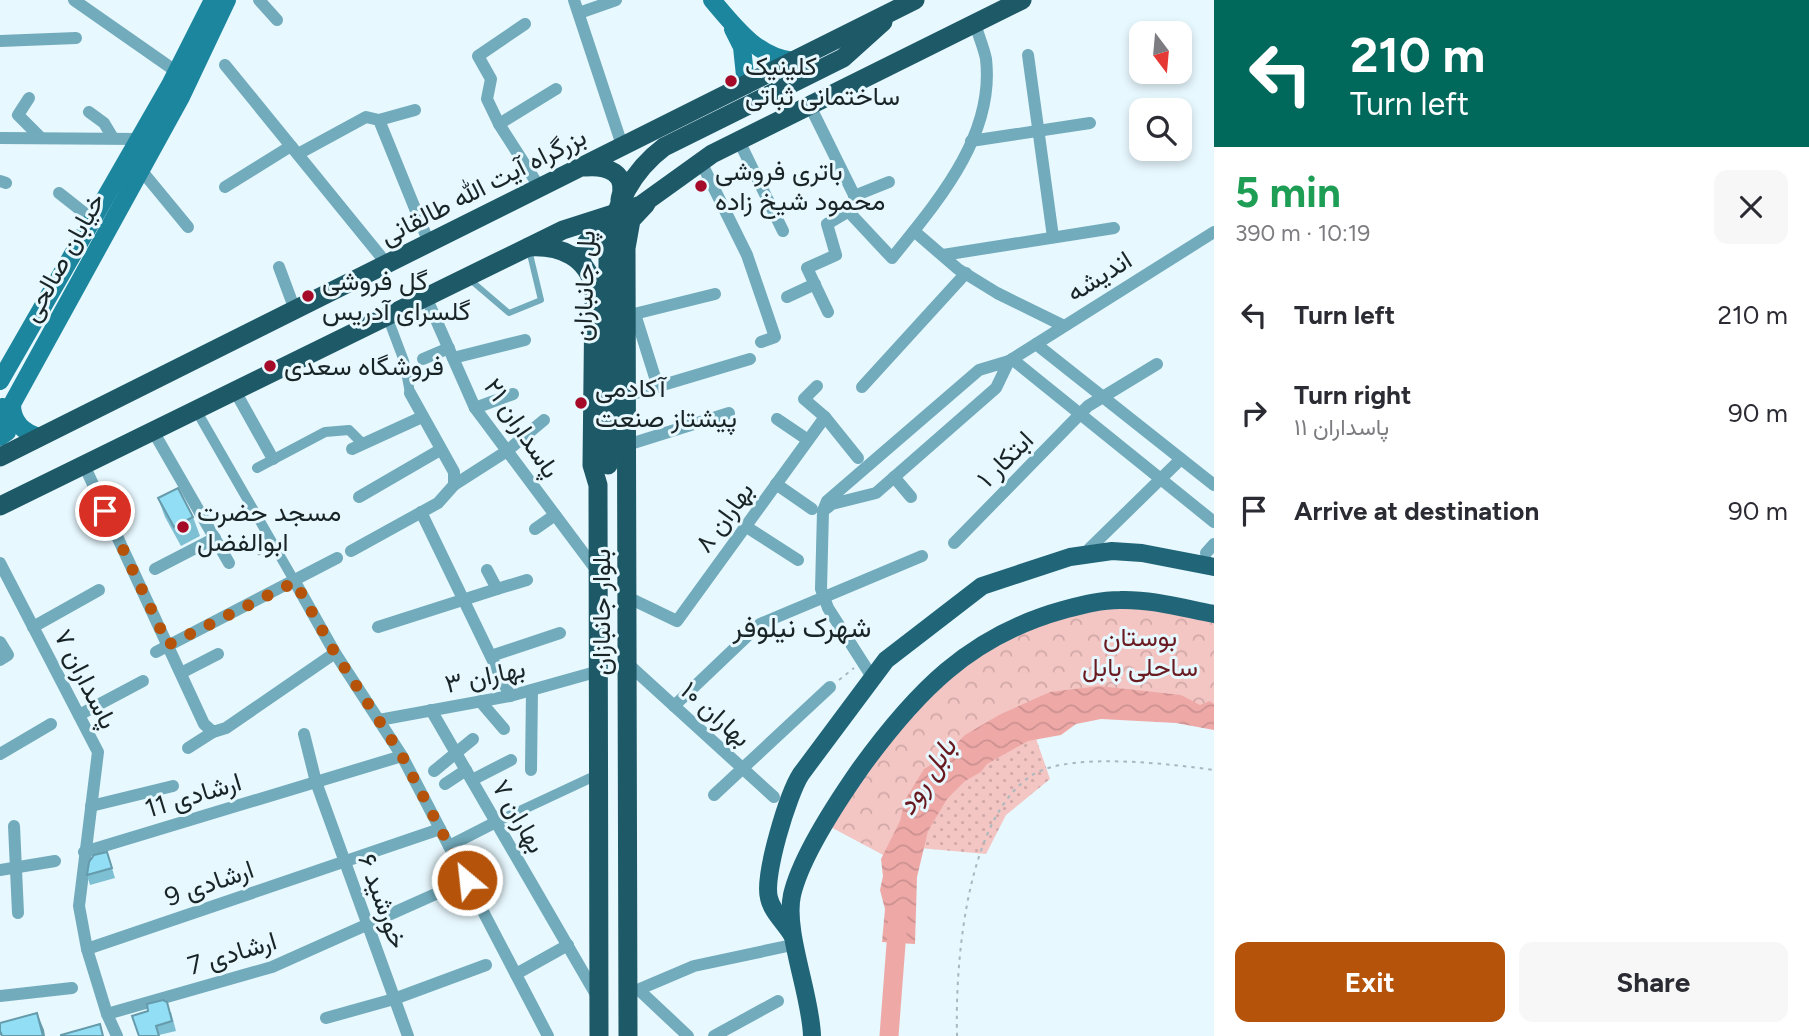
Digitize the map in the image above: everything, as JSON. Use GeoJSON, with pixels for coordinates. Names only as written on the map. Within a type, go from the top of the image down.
{"type":"FeatureCollection","features":[{"type":"Feature","properties":{"kind":"highway","name":"بزرگراه آیت الله طالقانی"},"geometry":{"type":"LineString","coordinates":[[0,457],[915,0]]}},
{"type":"Feature","properties":{"kind":"highway"},"geometry":{"type":"LineString","coordinates":[[656,130],[647,139],[642,150],[644,161],[655,174],[672,176],[1022,0]]}},
{"type":"Feature","properties":{"kind":"highway","name":"پل جانبازان"},"geometry":{"type":"LineString","coordinates":[[608,465],[608,247],[614,216],[625,192],[641,167],[664,147],[825,66],[858,46],[896,9]]}},
{"type":"Feature","properties":{"kind":"highway"},"geometry":{"type":"LineString","coordinates":[[568,228],[641,205],[706,158]]}},
{"type":"Feature","properties":{"kind":"highway"},"geometry":{"type":"LineString","coordinates":[[0,506],[528,247],[610,210],[622,195],[621,181],[612,170],[599,166],[579,168]]}},
{"type":"Feature","properties":{"kind":"highway","name":"بلوار جانبازان"},"geometry":{"type":"LineString","coordinates":[[628,1036],[633,992],[627,663],[626,396],[631,315],[626,248],[631,220],[653,197]]}},
{"type":"Feature","properties":{"kind":"highway"},"geometry":{"type":"LineString","coordinates":[[528,247],[563,251],[582,263],[585,244],[598,234],[615,236],[626,248]]}},
{"type":"Feature","properties":{"kind":"highway","name":"بلوار جانبازان"},"geometry":{"type":"LineString","coordinates":[[582,263],[594,289],[592,465],[598,485],[599,1036]]}},
{"type":"Feature","properties":{"kind":"main road"},"geometry":{"type":"LineString","coordinates":[[156,126],[177,72],[213,0]]}},
{"type":"Feature","properties":{"kind":"main road"},"geometry":{"type":"LineString","coordinates":[[156,126],[212,38],[227,0]]}},
{"type":"Feature","properties":{"kind":"main road"},"geometry":{"type":"LineString","coordinates":[[712,0],[757,49],[774,59],[793,61]]}},
{"type":"Feature","properties":{"kind":"main road"},"geometry":{"type":"LineString","coordinates":[[727,17],[742,47],[746,85]]}},
{"type":"Feature","properties":{"kind":"main road","name":"خیابان صالحی"},"geometry":{"type":"LineString","coordinates":[[0,381],[139,139],[156,126]]}},
{"type":"Feature","properties":{"kind":"main road","name":"خیابان صالحی"},"geometry":{"type":"LineString","coordinates":[[40,437],[21,428],[12,412],[12,404],[141,170],[156,126]]}},
{"type":"Feature","properties":{"kind":"main road"},"geometry":{"type":"LineString","coordinates":[[0,437],[7,432],[4,405],[24,382]]}},
{"type":"Feature","properties":{"kind":"main road","name":"بلوار جانبازان"},"geometry":{"type":"LineString","coordinates":[[598,485],[608,465]]}},
{"type":"Feature","properties":{"kind":"main road"},"geometry":{"type":"LineString","coordinates":[[797,944],[769,901],[771,869],[794,786],[872,677],[893,654],[975,590],[1054,562],[1083,554],[1123,551],[1211,555]]}},
{"type":"Feature","properties":{"kind":"main road"},"geometry":{"type":"LineString","coordinates":[[812,1036],[797,944],[793,894],[818,836],[849,785],[890,727],[943,673],[1006,629],[1089,603],[1130,600],[1214,614]]}},
{"type":"Feature","properties":{"kind":"street"},"geometry":{"type":"LineString","coordinates":[[74,0],[177,72]]}},
{"type":"Feature","properties":{"kind":"street"},"geometry":{"type":"LineString","coordinates":[[259,0],[277,20]]}},
{"type":"Feature","properties":{"kind":"street"},"geometry":{"type":"LineString","coordinates":[[616,0],[577,6],[622,145]]}},
{"type":"Feature","properties":{"kind":"street"},"geometry":{"type":"LineString","coordinates":[[848,211],[892,258],[914,231],[980,125],[985,99],[986,59],[975,23]]}},
{"type":"Feature","properties":{"kind":"street"},"geometry":{"type":"LineString","coordinates":[[525,24],[478,56],[491,79],[487,99],[499,124],[540,188]]}},
{"type":"Feature","properties":{"kind":"street"},"geometry":{"type":"LineString","coordinates":[[0,41],[76,38]]}},
{"type":"Feature","properties":{"kind":"street"},"geometry":{"type":"LineString","coordinates":[[1028,55],[1053,237]]}},
{"type":"Feature","properties":{"kind":"street"},"geometry":{"type":"LineString","coordinates":[[225,65],[387,264]]}},
{"type":"Feature","properties":{"kind":"street"},"geometry":{"type":"LineString","coordinates":[[499,124],[556,89]]}},
{"type":"Feature","properties":{"kind":"street"},"geometry":{"type":"LineString","coordinates":[[29,98],[18,115],[41,138]]}},
{"type":"Feature","properties":{"kind":"street"},"geometry":{"type":"LineString","coordinates":[[810,106],[859,205],[827,224],[836,255],[807,268],[828,312]]}},
{"type":"Feature","properties":{"kind":"street"},"geometry":{"type":"LineString","coordinates":[[225,187],[366,117],[379,120],[415,110]]}},
{"type":"Feature","properties":{"kind":"street"},"geometry":{"type":"LineString","coordinates":[[89,112],[104,123],[113,138]]}},
{"type":"Feature","properties":{"kind":"street"},"geometry":{"type":"LineString","coordinates":[[379,120],[429,243]]}},
{"type":"Feature","properties":{"kind":"street"},"geometry":{"type":"LineString","coordinates":[[971,141],[1090,123]]}},
{"type":"Feature","properties":{"kind":"street"},"geometry":{"type":"LineString","coordinates":[[0,138],[139,139]]}},
{"type":"Feature","properties":{"kind":"street"},"geometry":{"type":"LineString","coordinates":[[740,141],[783,231]]}},
{"type":"Feature","properties":{"kind":"street"},"geometry":{"type":"LineString","coordinates":[[706,158],[747,255],[775,337],[761,342]]}},
{"type":"Feature","properties":{"kind":"street"},"geometry":{"type":"LineString","coordinates":[[141,170],[188,227]]}},
{"type":"Feature","properties":{"kind":"street"},"geometry":{"type":"LineString","coordinates":[[854,196],[889,182]]}},
{"type":"Feature","properties":{"kind":"street"},"geometry":{"type":"LineString","coordinates":[[58,193],[92,219]]}},
{"type":"Feature","properties":{"kind":"street"},"geometry":{"type":"LineString","coordinates":[[943,255],[1115,228]]}},
{"type":"Feature","properties":{"kind":"street"},"geometry":{"type":"LineString","coordinates":[[914,231],[966,273],[1062,326]]}},
{"type":"Feature","properties":{"kind":"street","name":"اندیشه"},"geometry":{"type":"LineString","coordinates":[[836,499],[979,370],[1011,360],[1214,232]]}},
{"type":"Feature","properties":{"kind":"street"},"geometry":{"type":"LineString","coordinates":[[279,267],[295,310]]}},
{"type":"Feature","properties":{"kind":"street"},"geometry":{"type":"LineString","coordinates":[[862,387],[966,273]]}},
{"type":"Feature","properties":{"kind":"street"},"geometry":{"type":"LineString","coordinates":[[787,298],[815,284]]}},
{"type":"Feature","properties":{"kind":"street"},"geometry":{"type":"LineString","coordinates":[[658,387],[631,315],[715,294]]}},
{"type":"Feature","properties":{"kind":"street","name":"پاسداران ۲۱"},"geometry":{"type":"LineString","coordinates":[[426,297],[475,408],[598,573]]}},
{"type":"Feature","properties":{"kind":"street"},"geometry":{"type":"LineString","coordinates":[[387,316],[404,361],[410,393],[454,472],[454,485]]}},
{"type":"Feature","properties":{"kind":"street"},"geometry":{"type":"LineString","coordinates":[[423,359],[525,340]]}},
{"type":"Feature","properties":{"kind":"street"},"geometry":{"type":"LineString","coordinates":[[1036,344],[1214,485]]}},
{"type":"Feature","properties":{"kind":"street"},"geometry":{"type":"LineString","coordinates":[[626,396],[750,359]]}},
{"type":"Feature","properties":{"kind":"street"},"geometry":{"type":"LineString","coordinates":[[1011,360],[1214,522]]}},
{"type":"Feature","properties":{"kind":"street","name":"اندیشه"},"geometry":{"type":"LineString","coordinates":[[836,499],[871,495],[894,477],[996,388],[1011,360]]}},
{"type":"Feature","properties":{"kind":"street","name":"ابتکار ۱"},"geometry":{"type":"LineString","coordinates":[[954,543],[1088,407],[1157,364]]}},
{"type":"Feature","properties":{"kind":"street"},"geometry":{"type":"LineString","coordinates":[[817,386],[804,399],[825,417],[858,458]]}},
{"type":"Feature","properties":{"kind":"street"},"geometry":{"type":"LineString","coordinates":[[235,391],[273,459]]}},
{"type":"Feature","properties":{"kind":"street"},"geometry":{"type":"LineString","coordinates":[[475,408],[513,394]]}},
{"type":"Feature","properties":{"kind":"street"},"geometry":{"type":"LineString","coordinates":[[196,410],[335,653],[402,756],[548,1036]]}},
{"type":"Feature","properties":{"kind":"street"},"geometry":{"type":"LineString","coordinates":[[627,445],[729,413]]}},
{"type":"Feature","properties":{"kind":"street"},"geometry":{"type":"LineString","coordinates":[[257,468],[325,432],[349,430],[358,447],[422,416]]}},
{"type":"Feature","properties":{"kind":"street","name":"بهاران ۸"},"geometry":{"type":"LineString","coordinates":[[627,597],[677,621],[825,417]]}},
{"type":"Feature","properties":{"kind":"street"},"geometry":{"type":"LineString","coordinates":[[778,419],[808,440]]}},
{"type":"Feature","properties":{"kind":"street"},"geometry":{"type":"LineString","coordinates":[[351,551],[438,503],[454,485],[507,450],[544,421]]}},
{"type":"Feature","properties":{"kind":"street"},"geometry":{"type":"LineString","coordinates":[[153,431],[229,563]]}},
{"type":"Feature","properties":{"kind":"street"},"geometry":{"type":"LineString","coordinates":[[359,497],[440,450]]}},
{"type":"Feature","properties":{"kind":"street"},"geometry":{"type":"LineString","coordinates":[[1089,549],[1181,459]]}},
{"type":"Feature","properties":{"kind":"street"},"geometry":{"type":"LineString","coordinates":[[84,465],[162,648],[181,673],[204,724],[213,732]]}},
{"type":"Feature","properties":{"kind":"street"},"geometry":{"type":"LineString","coordinates":[[894,477],[911,497]]}},
{"type":"Feature","properties":{"kind":"street"},"geometry":{"type":"LineString","coordinates":[[776,484],[818,510]]}},
{"type":"Feature","properties":{"kind":"street"},"geometry":{"type":"LineString","coordinates":[[818,510],[836,499]]}},
{"type":"Feature","properties":{"kind":"street"},"geometry":{"type":"LineString","coordinates":[[818,510],[819,582],[872,677]]}},
{"type":"Feature","properties":{"kind":"street"},"geometry":{"type":"LineString","coordinates":[[421,512],[510,696]]}},
{"type":"Feature","properties":{"kind":"street"},"geometry":{"type":"LineString","coordinates":[[536,529],[555,515]]}},
{"type":"Feature","properties":{"kind":"street"},"geometry":{"type":"LineString","coordinates":[[745,526],[798,560]]}},
{"type":"Feature","properties":{"kind":"street"},"geometry":{"type":"LineString","coordinates":[[155,569],[215,538]]}},
{"type":"Feature","properties":{"kind":"street"},"geometry":{"type":"LineString","coordinates":[[674,706],[760,624],[922,556]]}},
{"type":"Feature","properties":{"kind":"street"},"geometry":{"type":"LineString","coordinates":[[162,648],[295,582],[337,558]]}},
{"type":"Feature","properties":{"kind":"street","name":"پاسداران ۷"},"geometry":{"type":"LineString","coordinates":[[0,564],[98,752],[79,906],[87,949],[107,1014],[117,1036]]}},
{"type":"Feature","properties":{"kind":"street"},"geometry":{"type":"LineString","coordinates":[[487,570],[497,589]]}},
{"type":"Feature","properties":{"kind":"street"},"geometry":{"type":"LineString","coordinates":[[378,627],[462,598],[527,580]]}},
{"type":"Feature","properties":{"kind":"street"},"geometry":{"type":"LineString","coordinates":[[33,627],[99,590]]}},
{"type":"Feature","properties":{"kind":"street"},"geometry":{"type":"LineString","coordinates":[[491,656],[560,633]]}},
{"type":"Feature","properties":{"kind":"street"},"geometry":{"type":"LineString","coordinates":[[0,642],[8,655],[0,660]]}},
{"type":"Feature","properties":{"kind":"street"},"geometry":{"type":"LineString","coordinates":[[188,748],[213,732],[226,728],[335,653]]}},
{"type":"Feature","properties":{"kind":"street"},"geometry":{"type":"LineString","coordinates":[[181,673],[218,654]]}},
{"type":"Feature","properties":{"kind":"street","name":"بهاران ۱۰"},"geometry":{"type":"LineString","coordinates":[[627,663],[774,797]]}},
{"type":"Feature","properties":{"kind":"street","name":"بهاران ۳"},"geometry":{"type":"LineString","coordinates":[[379,720],[510,696],[599,671]]}},
{"type":"Feature","properties":{"kind":"street"},"geometry":{"type":"LineString","coordinates":[[79,715],[143,681]]}},
{"type":"Feature","properties":{"kind":"street"},"geometry":{"type":"LineString","coordinates":[[714,794],[830,687]]}},
{"type":"Feature","properties":{"kind":"street"},"geometry":{"type":"LineString","coordinates":[[531,770],[532,690]]}},
{"type":"Feature","properties":{"kind":"street"},"geometry":{"type":"LineString","coordinates":[[480,701],[504,729]]}},
{"type":"Feature","properties":{"kind":"street","name":"بهاران ۷"},"geometry":{"type":"LineString","coordinates":[[431,710],[599,1000]]}},
{"type":"Feature","properties":{"kind":"street"},"geometry":{"type":"LineString","coordinates":[[0,754],[51,724]]}},
{"type":"Feature","properties":{"kind":"street","name":"خورشید ۶"},"geometry":{"type":"LineString","coordinates":[[304,734],[316,782],[408,1036]]}},
{"type":"Feature","properties":{"kind":"street"},"geometry":{"type":"LineString","coordinates":[[434,771],[473,739]]}},
{"type":"Feature","properties":{"kind":"street","name":"ارشادی 11"},"geometry":{"type":"LineString","coordinates":[[84,852],[402,756]]}},
{"type":"Feature","properties":{"kind":"street"},"geometry":{"type":"LineString","coordinates":[[445,784],[511,760]]}},
{"type":"Feature","properties":{"kind":"street"},"geometry":{"type":"LineString","coordinates":[[449,846],[599,774]]}},
{"type":"Feature","properties":{"kind":"street"},"geometry":{"type":"LineString","coordinates":[[91,806],[173,786]]}},
{"type":"Feature","properties":{"kind":"street"},"geometry":{"type":"LineString","coordinates":[[14,825],[18,913]]}},
{"type":"Feature","properties":{"kind":"street","name":"ارشادی 9"},"geometry":{"type":"LineString","coordinates":[[87,949],[440,829]]}},
{"type":"Feature","properties":{"kind":"street"},"geometry":{"type":"LineString","coordinates":[[0,870],[55,861]]}},
{"type":"Feature","properties":{"kind":"street","name":"ارشادی 7"},"geometry":{"type":"LineString","coordinates":[[107,1014],[272,967],[467,880]]}},
{"type":"Feature","properties":{"kind":"street"},"geometry":{"type":"LineString","coordinates":[[688,1036],[633,992],[694,966],[797,944]]}},
{"type":"Feature","properties":{"kind":"street"},"geometry":{"type":"LineString","coordinates":[[516,974],[568,945]]}},
{"type":"Feature","properties":{"kind":"street"},"geometry":{"type":"LineString","coordinates":[[326,1018],[394,999],[486,965]]}},
{"type":"Feature","properties":{"kind":"street"},"geometry":{"type":"LineString","coordinates":[[0,996],[72,988]]}},
{"type":"Feature","properties":{"kind":"street"},"geometry":{"type":"LineString","coordinates":[[713,1036],[778,1001]]}},
{"type":"Feature","properties":{"kind":"lane"},"geometry":{"type":"LineString","coordinates":[[467,277],[509,313],[541,300],[528,247]]}},
{"type":"Feature","properties":{"kind":"path"},"geometry":{"type":"LineString","coordinates":[[830,687],[859,664]]}},
{"type":"Feature","properties":{"kind":"path"},"geometry":{"type":"LineString","coordinates":[[957,1036],[956,980],[975,868],[999,809],[1034,774],[1073,762],[1175,764],[1214,770]]}},
{"type":"Feature","properties":{"kind":"green space","name":"بوستان ساحلی بابل"},"geometry":{"type":"Polygon","coordinates":[[[1089,603],[1214,614],[1214,713],[1095,696],[984,738],[902,865],[825,824],[832,811],[957,662],[1089,603]]]}},
{"type":"Feature","properties":{"kind":"green space"},"geometry":{"type":"Polygon","coordinates":[[[1030,721],[1050,779],[1006,815],[986,854],[909,847],[983,738],[1030,721]]]}},
{"type":"Feature","properties":{"kind":"water"},"geometry":{"type":"Polygon","coordinates":[[[1099,686],[1181,695],[1200,705],[1210,701],[1214,704],[1214,730],[1176,723],[1101,719],[1076,724],[1061,735],[1028,741],[987,764],[947,799],[928,831],[917,877],[915,944],[882,942],[885,909],[880,890],[883,876],[881,859],[900,821],[905,800],[924,769],[942,758],[965,735],[999,715],[1050,692],[1099,686]]]}},
{"type":"Feature","properties":{"kind":"building"},"geometry":{"type":"Polygon","coordinates":[[[178,488],[193,517],[174,527],[158,498],[178,488]]]}},
{"type":"Feature","properties":{"kind":"building"},"geometry":{"type":"Polygon","coordinates":[[[107,852],[112,868],[87,875],[89,862],[94,855],[107,852]]]}},
{"type":"Feature","properties":{"kind":"building"},"geometry":{"type":"Polygon","coordinates":[[[163,1000],[167,1002],[172,1021],[156,1026],[159,1036],[139,1036],[132,1016],[148,1011],[147,1004],[163,1000]]]}},
{"type":"Feature","properties":{"kind":"building"},"geometry":{"type":"Polygon","coordinates":[[[37,1013],[43,1036],[0,1034],[0,1023],[37,1013]]]}},
{"type":"Feature","properties":{"kind":"building"},"geometry":{"type":"Polygon","coordinates":[[[100,1024],[103,1036],[61,1036],[61,1035],[100,1024]]]}},
{"type":"Feature","properties":{"kind":"waterway","name":"بابل رود"},"geometry":{"type":"LineString","coordinates":[[889,1036],[898,918]]}},
{"type":"Feature","properties":{"kind":"place","name":"کلینیک ساختمانی ثباتی"},"geometry":{"type":"Point","coordinates":[731,81]}},
{"type":"Feature","properties":{"kind":"place","name":"باتری فروشی محمود شیخ زاده"},"geometry":{"type":"Point","coordinates":[701,186]}},
{"type":"Feature","properties":{"kind":"place","name":"گل فروشی گلسرای آدریس"},"geometry":{"type":"Point","coordinates":[308,296]}},
{"type":"Feature","properties":{"kind":"place","name":"فروشگاه سعدی"},"geometry":{"type":"Point","coordinates":[270,366]}},
{"type":"Feature","properties":{"kind":"place","name":"آکادمی پیشتاز صنعت"},"geometry":{"type":"Point","coordinates":[581,403]}},
{"type":"Feature","properties":{"kind":"place","name":"مسجد حضرت ابوالفضل"},"geometry":{"type":"Point","coordinates":[183,527]}},
{"type":"Feature","properties":{"kind":"district","name":"شهرک نیلوفر"},"geometry":{"type":"Point","coordinates":[802,627]}},
{"type":"Feature","properties":{"kind":"route"},"geometry":{"type":"LineString","coordinates":[[105,511],[168,645],[295,582],[335,653],[402,756],[467,880]]}}]}
